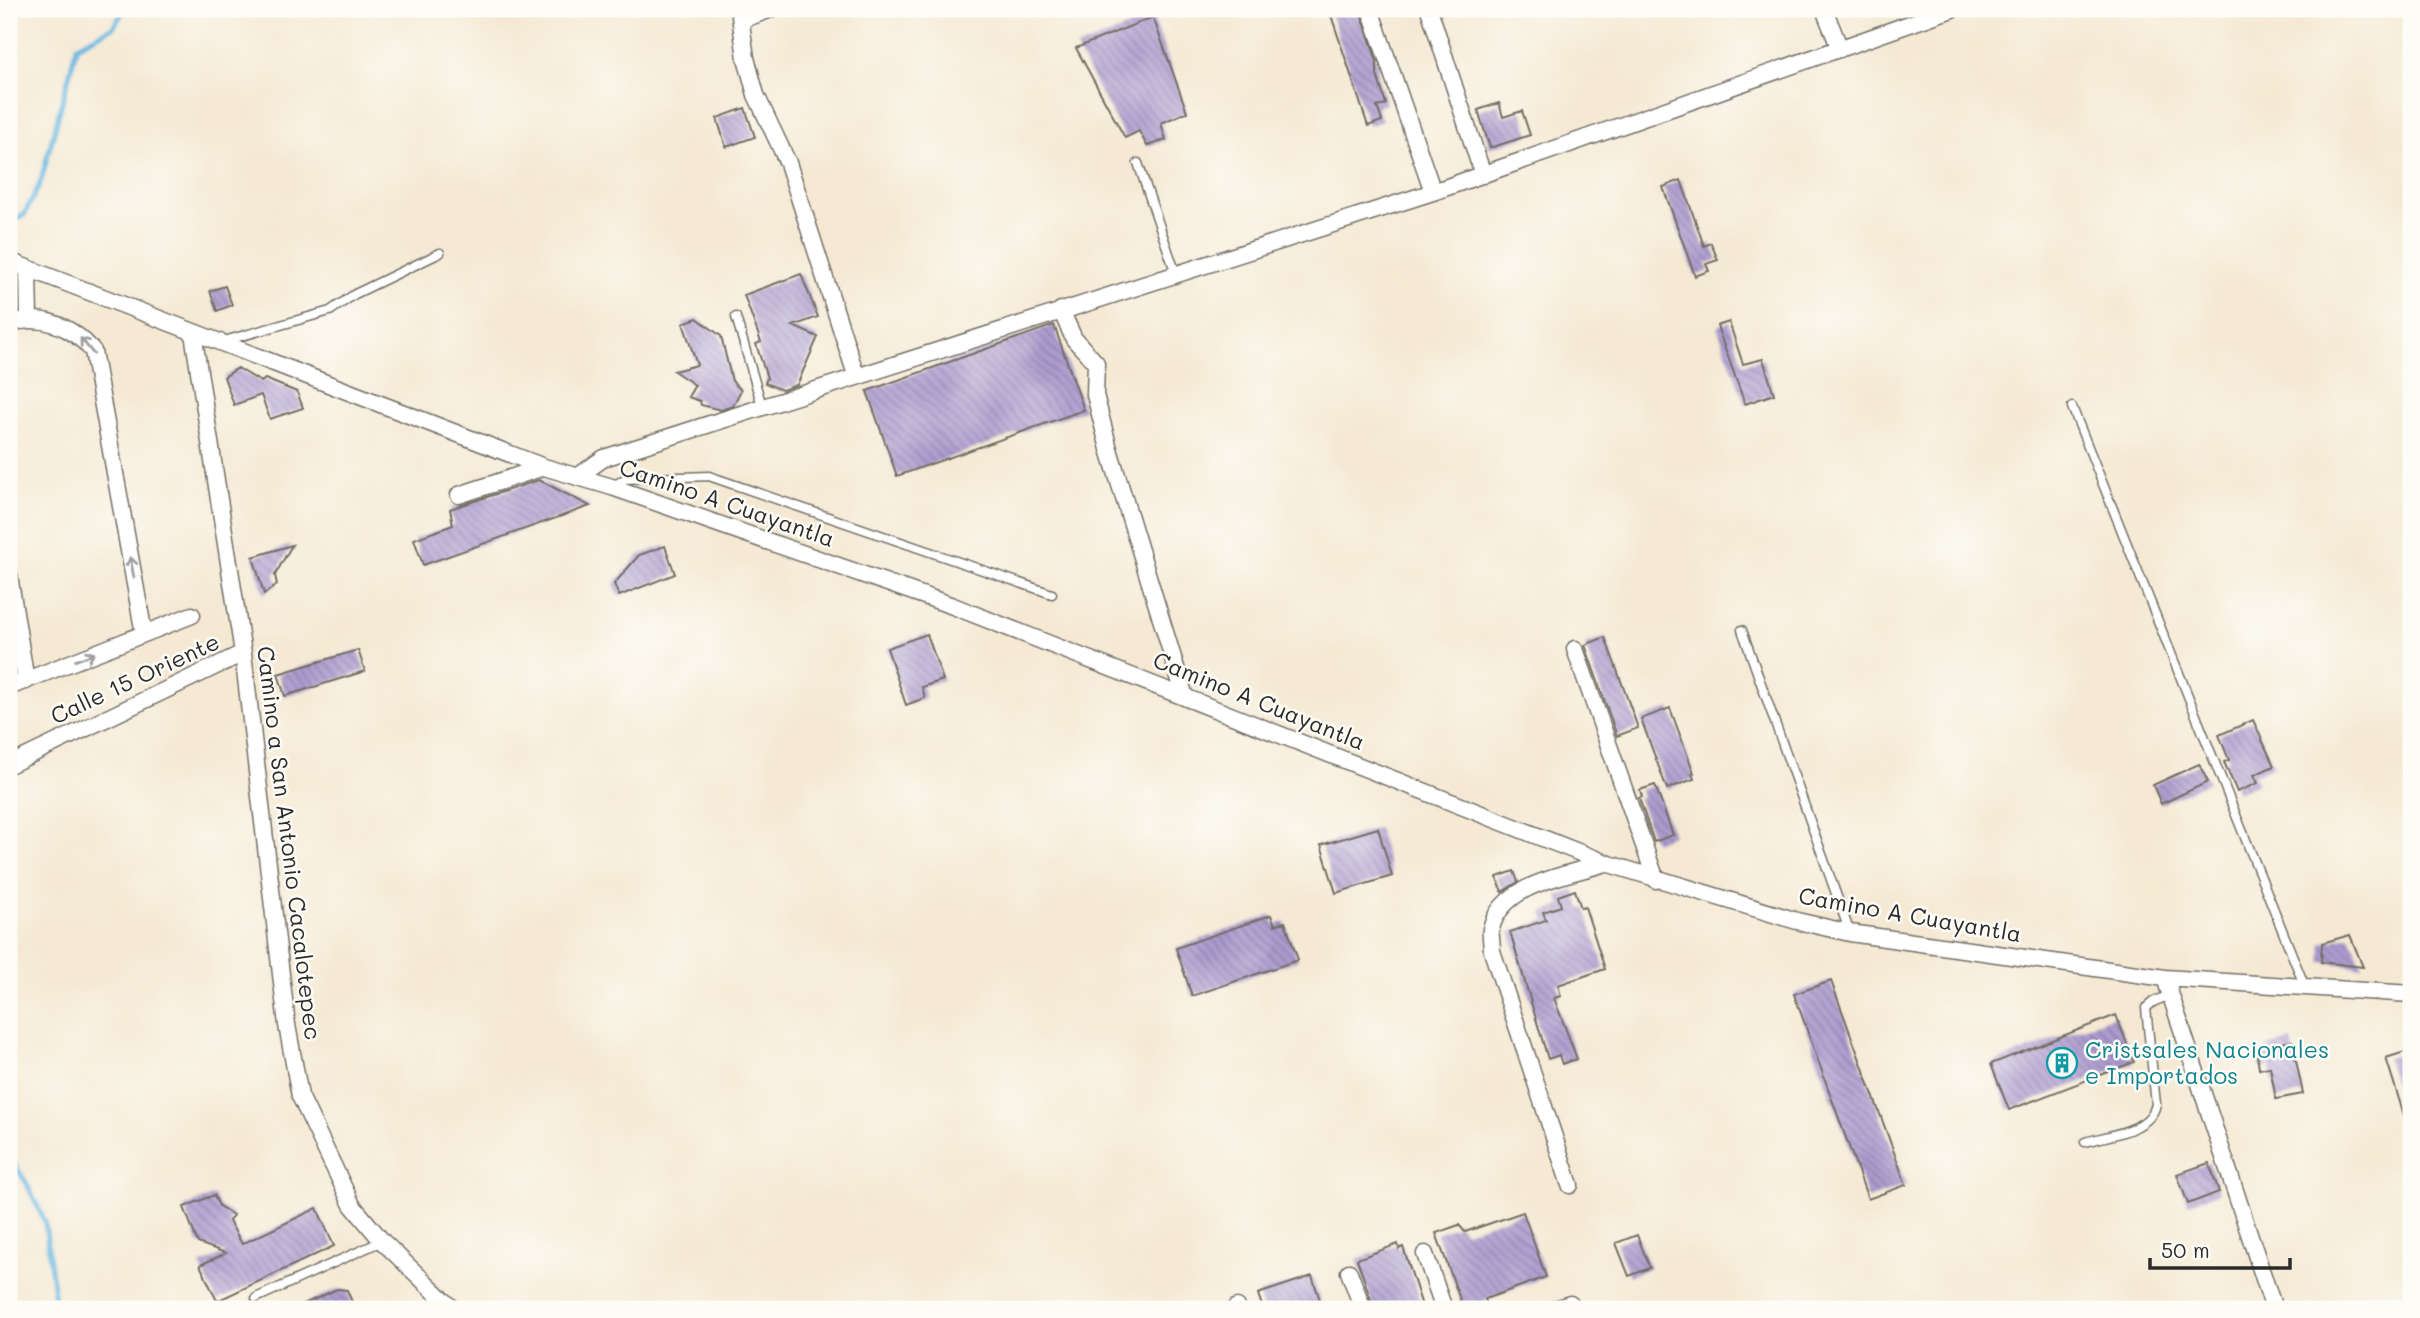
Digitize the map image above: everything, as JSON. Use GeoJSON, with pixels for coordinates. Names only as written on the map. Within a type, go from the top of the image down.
{"type":"FeatureCollection","features":[{"type":"Feature","properties":{"kind":"street"},"geometry":{"type":"LineString","coordinates":[[771,9],[740,14],[756,95],[788,163],[856,375]]}},
{"type":"Feature","properties":{"kind":"street"},"geometry":{"type":"LineString","coordinates":[[1370,9],[1433,192]]}},
{"type":"Feature","properties":{"kind":"street"},"geometry":{"type":"LineString","coordinates":[[1429,9],[1483,175]]}},
{"type":"Feature","properties":{"kind":"street"},"geometry":{"type":"LineString","coordinates":[[1824,9],[1840,49]]}},
{"type":"Feature","properties":{"kind":"street"},"geometry":{"type":"LineString","coordinates":[[577,477],[604,458],[1433,192],[1952,9]]}},
{"type":"Feature","properties":{"kind":"street","name":"Camino A Cuayantla"},"geometry":{"type":"LineString","coordinates":[[9,261],[544,467],[612,487],[953,606],[1606,863],[1656,880],[1850,933],[2165,978],[2411,994]]}},
{"type":"Feature","properties":{"kind":"street"},"geometry":{"type":"LineString","coordinates":[[28,268],[30,320]]}},
{"type":"Feature","properties":{"kind":"street"},"geometry":{"type":"LineString","coordinates":[[1061,310],[1074,339],[1096,363],[1095,395],[1109,449],[1185,697]]}},
{"type":"Feature","properties":{"kind":"street"},"geometry":{"type":"LineString","coordinates":[[9,324],[30,320],[58,325],[76,334],[93,351],[144,634]]}},
{"type":"Feature","properties":{"kind":"street","name":"Camino a San Antonio Cacalotepec"},"geometry":{"type":"LineString","coordinates":[[194,333],[243,653],[287,1025],[300,1096],[352,1205],[382,1241],[453,1309]]}},
{"type":"Feature","properties":{"kind":"street"},"geometry":{"type":"LineString","coordinates":[[459,495],[544,467]]}},
{"type":"Feature","properties":{"kind":"street"},"geometry":{"type":"LineString","coordinates":[[9,575],[26,681]]}},
{"type":"Feature","properties":{"kind":"street"},"geometry":{"type":"LineString","coordinates":[[9,687],[192,615]]}},
{"type":"Feature","properties":{"kind":"street"},"geometry":{"type":"LineString","coordinates":[[1575,649],[1656,880]]}},
{"type":"Feature","properties":{"kind":"street","name":"Calle 15 Oriente"},"geometry":{"type":"LineString","coordinates":[[9,765],[243,653]]}},
{"type":"Feature","properties":{"kind":"street"},"geometry":{"type":"LineString","coordinates":[[1570,1185],[1492,951],[1491,928],[1503,908],[1520,891],[1606,863]]}},
{"type":"Feature","properties":{"kind":"street"},"geometry":{"type":"LineString","coordinates":[[2165,978],[2274,1309]]}},
{"type":"Feature","properties":{"kind":"street"},"geometry":{"type":"LineString","coordinates":[[1425,1254],[1444,1309]]}},
{"type":"Feature","properties":{"kind":"street"},"geometry":{"type":"LineString","coordinates":[[1349,1272],[1363,1309]]}},
{"type":"Feature","properties":{"kind":"lane"},"geometry":{"type":"LineString","coordinates":[[1138,163],[1176,274]]}},
{"type":"Feature","properties":{"kind":"lane"},"geometry":{"type":"LineString","coordinates":[[218,343],[258,334],[330,311],[355,293],[440,253]]}},
{"type":"Feature","properties":{"kind":"lane"},"geometry":{"type":"LineString","coordinates":[[736,317],[762,406]]}},
{"type":"Feature","properties":{"kind":"lane"},"geometry":{"type":"LineString","coordinates":[[2072,407],[2305,987]]}},
{"type":"Feature","properties":{"kind":"lane"},"geometry":{"type":"LineString","coordinates":[[612,487],[624,479],[709,476],[1052,594]]}},
{"type":"Feature","properties":{"kind":"lane"},"geometry":{"type":"LineString","coordinates":[[1742,630],[1850,933]]}},
{"type":"Feature","properties":{"kind":"lane"},"geometry":{"type":"LineString","coordinates":[[2085,1142],[2146,1123],[2154,1115],[2156,1104],[2146,1009],[2152,1002],[2172,994]]}},
{"type":"Feature","properties":{"kind":"lane"},"geometry":{"type":"LineString","coordinates":[[256,1298],[382,1241]]}},
{"type":"Feature","properties":{"kind":"building"},"geometry":{"type":"Polygon","coordinates":[[[1329,9],[1360,9],[1377,62],[1377,75],[1386,104],[1377,107],[1382,121],[1368,126],[1329,9]]]}},
{"type":"Feature","properties":{"kind":"building"},"geometry":{"type":"Polygon","coordinates":[[[1153,17],[1187,112],[1161,123],[1166,140],[1147,146],[1139,131],[1125,138],[1076,48],[1153,17]]]}},
{"type":"Feature","properties":{"kind":"building"},"geometry":{"type":"Polygon","coordinates":[[[1499,103],[1503,117],[1522,111],[1530,135],[1490,148],[1478,110],[1499,103]]]}},
{"type":"Feature","properties":{"kind":"building"},"geometry":{"type":"Polygon","coordinates":[[[745,108],[755,137],[726,147],[717,118],[745,108]]]}},
{"type":"Feature","properties":{"kind":"building"},"geometry":{"type":"Polygon","coordinates":[[[1681,180],[1704,246],[1711,243],[1718,260],[1706,264],[1709,271],[1695,276],[1663,187],[1681,180]]]}},
{"type":"Feature","properties":{"kind":"building"},"geometry":{"type":"Polygon","coordinates":[[[801,274],[818,317],[793,326],[818,337],[797,385],[782,390],[765,383],[767,378],[756,344],[761,342],[744,295],[801,274]]]}},
{"type":"Feature","properties":{"kind":"building"},"geometry":{"type":"Polygon","coordinates":[[[225,286],[232,305],[217,311],[210,291],[225,286]]]}},
{"type":"Feature","properties":{"kind":"building"},"geometry":{"type":"Polygon","coordinates":[[[697,318],[721,336],[732,381],[741,390],[733,406],[721,410],[701,405],[700,401],[688,397],[695,385],[674,371],[697,365],[683,323],[697,318]]]}},
{"type":"Feature","properties":{"kind":"building"},"geometry":{"type":"Polygon","coordinates":[[[1729,322],[1743,364],[1763,359],[1774,394],[1745,404],[1717,326],[1729,322]]]}},
{"type":"Feature","properties":{"kind":"building"},"geometry":{"type":"Polygon","coordinates":[[[1054,325],[1084,410],[897,476],[867,391],[1054,325]]]}},
{"type":"Feature","properties":{"kind":"building"},"geometry":{"type":"Polygon","coordinates":[[[238,368],[261,382],[265,379],[297,392],[303,408],[270,419],[261,395],[234,405],[224,377],[238,368]]]}},
{"type":"Feature","properties":{"kind":"building"},"geometry":{"type":"Polygon","coordinates":[[[539,480],[590,506],[423,565],[414,539],[453,525],[450,509],[539,480]]]}},
{"type":"Feature","properties":{"kind":"building"},"geometry":{"type":"Polygon","coordinates":[[[292,545],[275,575],[277,585],[264,594],[253,557],[292,545]]]}},
{"type":"Feature","properties":{"kind":"building"},"geometry":{"type":"Polygon","coordinates":[[[665,546],[675,574],[619,596],[614,584],[639,555],[665,546]]]}},
{"type":"Feature","properties":{"kind":"building"},"geometry":{"type":"Polygon","coordinates":[[[927,634],[943,680],[922,687],[925,698],[906,705],[887,648],[927,634]]]}},
{"type":"Feature","properties":{"kind":"building"},"geometry":{"type":"Polygon","coordinates":[[[1605,637],[1638,728],[1617,736],[1585,645],[1605,637]]]}},
{"type":"Feature","properties":{"kind":"building"},"geometry":{"type":"Polygon","coordinates":[[[358,650],[365,671],[285,696],[278,674],[358,650]]]}},
{"type":"Feature","properties":{"kind":"building"},"geometry":{"type":"Polygon","coordinates":[[[1670,708],[1694,779],[1667,789],[1641,719],[1670,708]]]}},
{"type":"Feature","properties":{"kind":"building"},"geometry":{"type":"Polygon","coordinates":[[[2253,720],[2274,766],[2254,775],[2258,783],[2237,792],[2224,762],[2229,760],[2219,735],[2253,720]]]}},
{"type":"Feature","properties":{"kind":"building"},"geometry":{"type":"Polygon","coordinates":[[[2199,764],[2208,782],[2161,804],[2153,785],[2199,764]]]}},
{"type":"Feature","properties":{"kind":"building"},"geometry":{"type":"Polygon","coordinates":[[[1655,785],[1673,835],[1654,842],[1639,798],[1642,797],[1640,790],[1655,785]]]}},
{"type":"Feature","properties":{"kind":"building"},"geometry":{"type":"Polygon","coordinates":[[[1378,828],[1392,876],[1336,893],[1321,845],[1378,828]]]}},
{"type":"Feature","properties":{"kind":"building"},"geometry":{"type":"Polygon","coordinates":[[[1514,871],[1518,882],[1502,892],[1497,877],[1514,871]]]}},
{"type":"Feature","properties":{"kind":"building"},"geometry":{"type":"Polygon","coordinates":[[[1575,890],[1581,908],[1585,907],[1605,969],[1558,985],[1561,996],[1554,998],[1577,1059],[1562,1064],[1559,1055],[1548,1059],[1510,932],[1546,920],[1543,912],[1561,906],[1558,896],[1575,890]]]}},
{"type":"Feature","properties":{"kind":"building"},"geometry":{"type":"Polygon","coordinates":[[[1271,915],[1275,925],[1285,922],[1298,960],[1192,996],[1176,948],[1271,915]]]}},
{"type":"Feature","properties":{"kind":"building"},"geometry":{"type":"Polygon","coordinates":[[[2350,935],[2363,967],[2321,962],[2322,943],[2350,935]]]}},
{"type":"Feature","properties":{"kind":"building"},"geometry":{"type":"Polygon","coordinates":[[[1831,981],[1906,1185],[1868,1199],[1794,994],[1831,981]]]}},
{"type":"Feature","properties":{"kind":"building","name":"Cristsales Nacionales e Importados"},"geometry":{"type":"Polygon","coordinates":[[[2116,1015],[2134,1062],[2009,1110],[1991,1064],[2116,1015]]]}},
{"type":"Feature","properties":{"kind":"building"},"geometry":{"type":"Polygon","coordinates":[[[2292,1041],[2303,1094],[2276,1099],[2270,1067],[2259,1069],[2257,1054],[2269,1052],[2268,1046],[2292,1041]]]}},
{"type":"Feature","properties":{"kind":"building"},"geometry":{"type":"Polygon","coordinates":[[[2411,1050],[2411,1131],[2409,1131],[2386,1058],[2411,1050]]]}},
{"type":"Feature","properties":{"kind":"building"},"geometry":{"type":"Polygon","coordinates":[[[2209,1163],[2219,1192],[2188,1204],[2177,1174],[2209,1163]]]}},
{"type":"Feature","properties":{"kind":"building"},"geometry":{"type":"Polygon","coordinates":[[[214,1195],[219,1206],[233,1215],[229,1221],[242,1244],[317,1208],[334,1246],[217,1301],[200,1265],[226,1253],[198,1243],[184,1207],[214,1195]]]}},
{"type":"Feature","properties":{"kind":"building"},"geometry":{"type":"Polygon","coordinates":[[[1523,1212],[1546,1277],[1485,1299],[1489,1309],[1469,1309],[1468,1304],[1462,1305],[1436,1233],[1459,1225],[1465,1232],[1523,1212]]]}},
{"type":"Feature","properties":{"kind":"building"},"geometry":{"type":"Polygon","coordinates":[[[1637,1235],[1650,1268],[1629,1276],[1616,1243],[1637,1235]]]}},
{"type":"Feature","properties":{"kind":"building"},"geometry":{"type":"Polygon","coordinates":[[[1398,1244],[1399,1249],[1403,1247],[1423,1309],[1374,1309],[1357,1259],[1398,1244]]]}},
{"type":"Feature","properties":{"kind":"building"},"geometry":{"type":"Polygon","coordinates":[[[1312,1276],[1323,1309],[1263,1309],[1258,1294],[1312,1276]]]}},
{"type":"Feature","properties":{"kind":"building"},"geometry":{"type":"Polygon","coordinates":[[[337,1289],[347,1290],[355,1309],[293,1309],[337,1289]]]}},
{"type":"Feature","properties":{"kind":"waterway"},"geometry":{"type":"LineString","coordinates":[[9,222],[24,215],[40,184],[77,46],[113,27],[125,9]]}},
{"type":"Feature","properties":{"kind":"waterway"},"geometry":{"type":"LineString","coordinates":[[9,1156],[26,1182],[45,1222],[56,1309]]}},
{"type":"Feature","properties":{"kind":"place","name":"Cristsales Nacionales e Importados"},"geometry":{"type":"Point","coordinates":[2062,1063]}}]}
